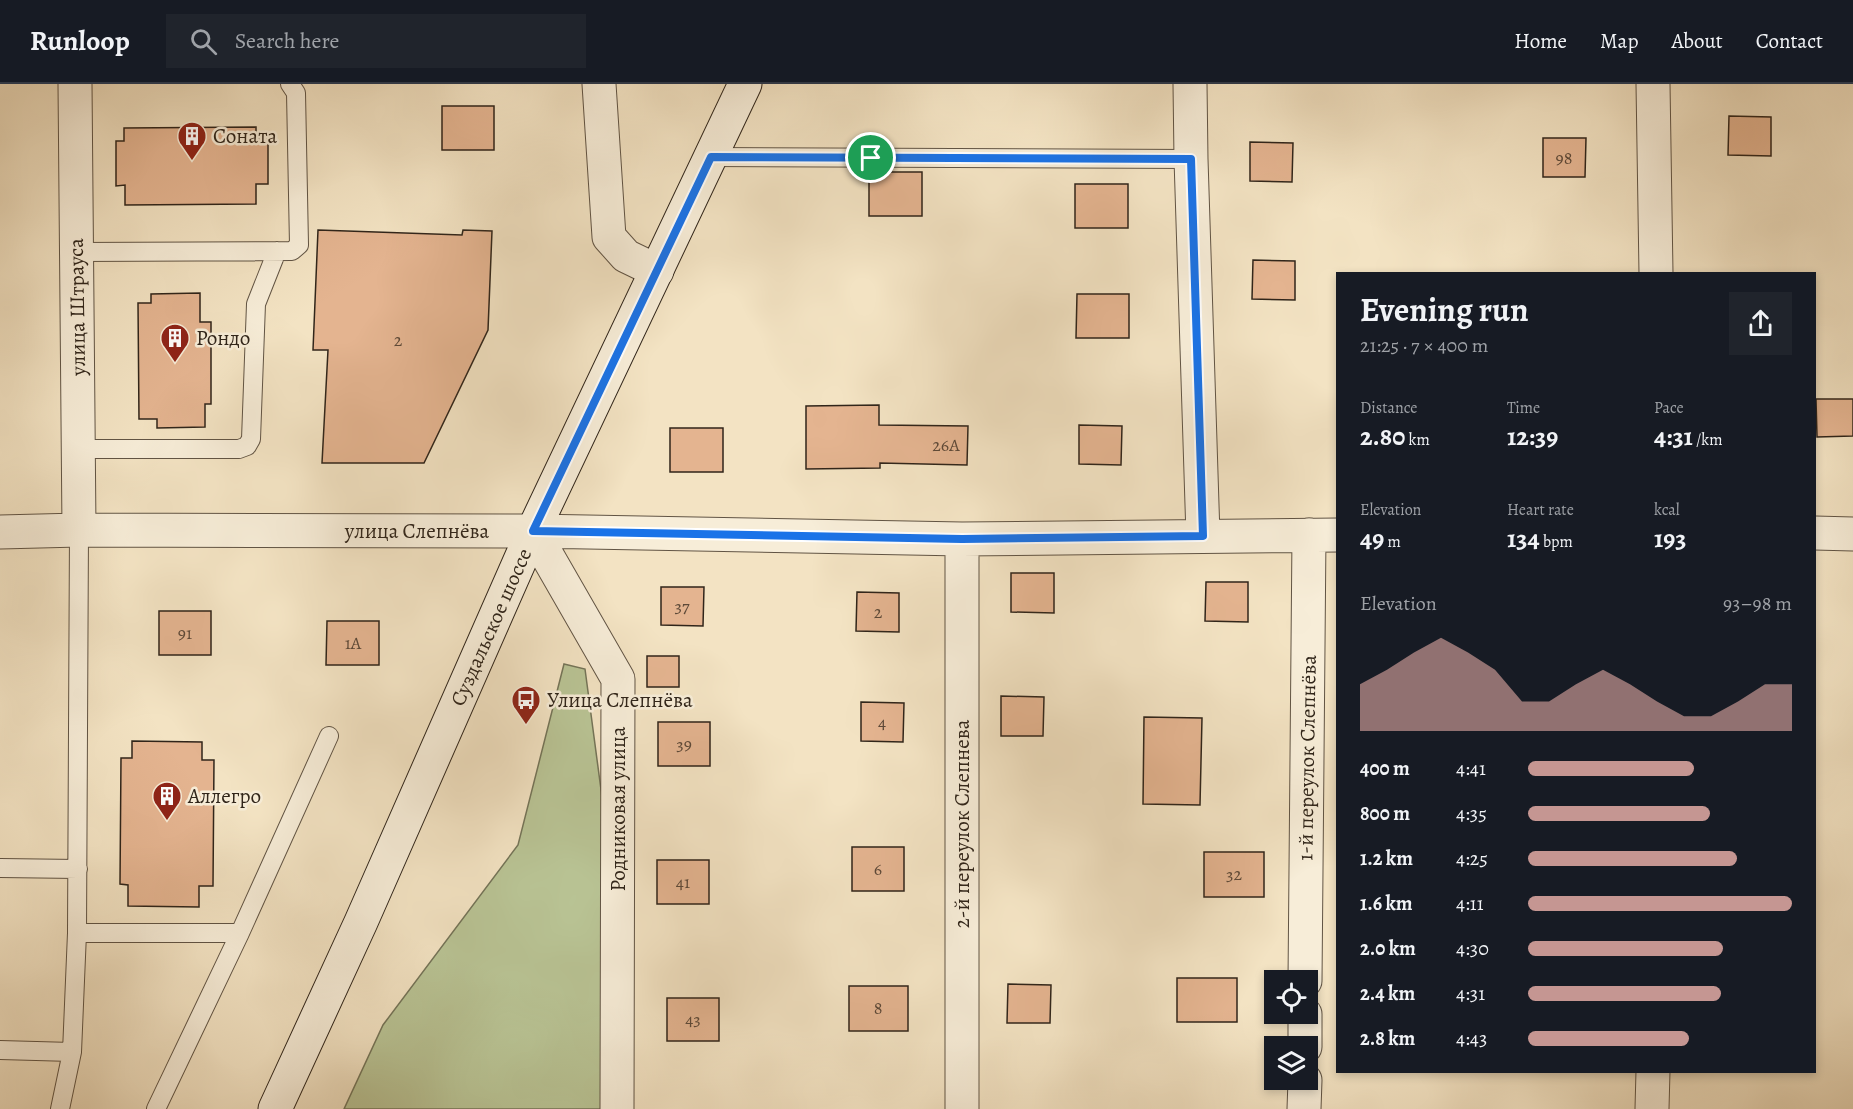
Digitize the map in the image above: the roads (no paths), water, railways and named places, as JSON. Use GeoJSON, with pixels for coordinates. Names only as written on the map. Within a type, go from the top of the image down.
{"type":"FeatureCollection","features":[{"type":"Feature","properties":{"kind":"street","name":"улица Штрауса"},"geometry":{"type":"LineString","coordinates":[[75,84],[79,530]]}},
{"type":"Feature","properties":{"kind":"street"},"geometry":{"type":"LineString","coordinates":[[599,84],[609,237],[626,256],[657,271]]}},
{"type":"Feature","properties":{"kind":"street","name":"Суздальское шоссе"},"geometry":{"type":"LineString","coordinates":[[275,1109],[533,531],[745,84]]}},
{"type":"Feature","properties":{"kind":"street"},"geometry":{"type":"LineString","coordinates":[[1190,84],[1203,536]]}},
{"type":"Feature","properties":{"kind":"street"},"geometry":{"type":"LineString","coordinates":[[1653,84],[1656,272]]}},
{"type":"Feature","properties":{"kind":"street","name":"улица Слепнёва"},"geometry":{"type":"LineString","coordinates":[[0,532],[79,530],[533,531],[962,539],[1324,535]]}},
{"type":"Feature","properties":{"kind":"street","name":"Родниковая улица"},"geometry":{"type":"LineString","coordinates":[[533,531],[618,679],[617,1109]]}},
{"type":"Feature","properties":{"kind":"street"},"geometry":{"type":"LineString","coordinates":[[1816,533],[1853,534]]}},
{"type":"Feature","properties":{"kind":"street","name":"1-й переулок Слепнёва"},"geometry":{"type":"LineString","coordinates":[[1305,970],[1324,535]]}},
{"type":"Feature","properties":{"kind":"street","name":"2-й переулок Слепнева"},"geometry":{"type":"LineString","coordinates":[[962,539],[962,1109]]}},
{"type":"Feature","properties":{"kind":"street"},"geometry":{"type":"LineString","coordinates":[[1652,1109],[1653,1073]]}},
{"type":"Feature","properties":{"kind":"street"},"geometry":{"type":"LineString","coordinates":[[1304,1109],[1305,1090]]}},
{"type":"Feature","properties":{"kind":"lane"},"geometry":{"type":"LineString","coordinates":[[76,252],[292,251],[299,245],[296,93],[290,84]]}},
{"type":"Feature","properties":{"kind":"lane"},"geometry":{"type":"LineString","coordinates":[[711,157],[1191,159]]}},
{"type":"Feature","properties":{"kind":"lane"},"geometry":{"type":"LineString","coordinates":[[78,449],[239,449],[247,446],[251,439],[256,304],[277,251]]}},
{"type":"Feature","properties":{"kind":"lane"},"geometry":{"type":"LineString","coordinates":[[60,1109],[72,1052],[76,933],[79,530]]}},
{"type":"Feature","properties":{"kind":"lane"},"geometry":{"type":"LineString","coordinates":[[156,1109],[240,933],[329,736]]}},
{"type":"Feature","properties":{"kind":"lane"},"geometry":{"type":"LineString","coordinates":[[0,868],[78,868]]}},
{"type":"Feature","properties":{"kind":"lane"},"geometry":{"type":"LineString","coordinates":[[76,933],[240,933]]}},
{"type":"Feature","properties":{"kind":"lane"},"geometry":{"type":"LineString","coordinates":[[0,1050],[72,1052]]}},
{"type":"Feature","properties":{"kind":"place","name":"Соната"},"geometry":{"type":"Point","coordinates":[192,162]}},
{"type":"Feature","properties":{"kind":"place","name":"Рондо"},"geometry":{"type":"Point","coordinates":[175,364]}},
{"type":"Feature","properties":{"kind":"place","name":"Улица Слепнёва"},"geometry":{"type":"Point","coordinates":[526,726]}},
{"type":"Feature","properties":{"kind":"place","name":"Аллегро"},"geometry":{"type":"Point","coordinates":[167,822]}}]}
